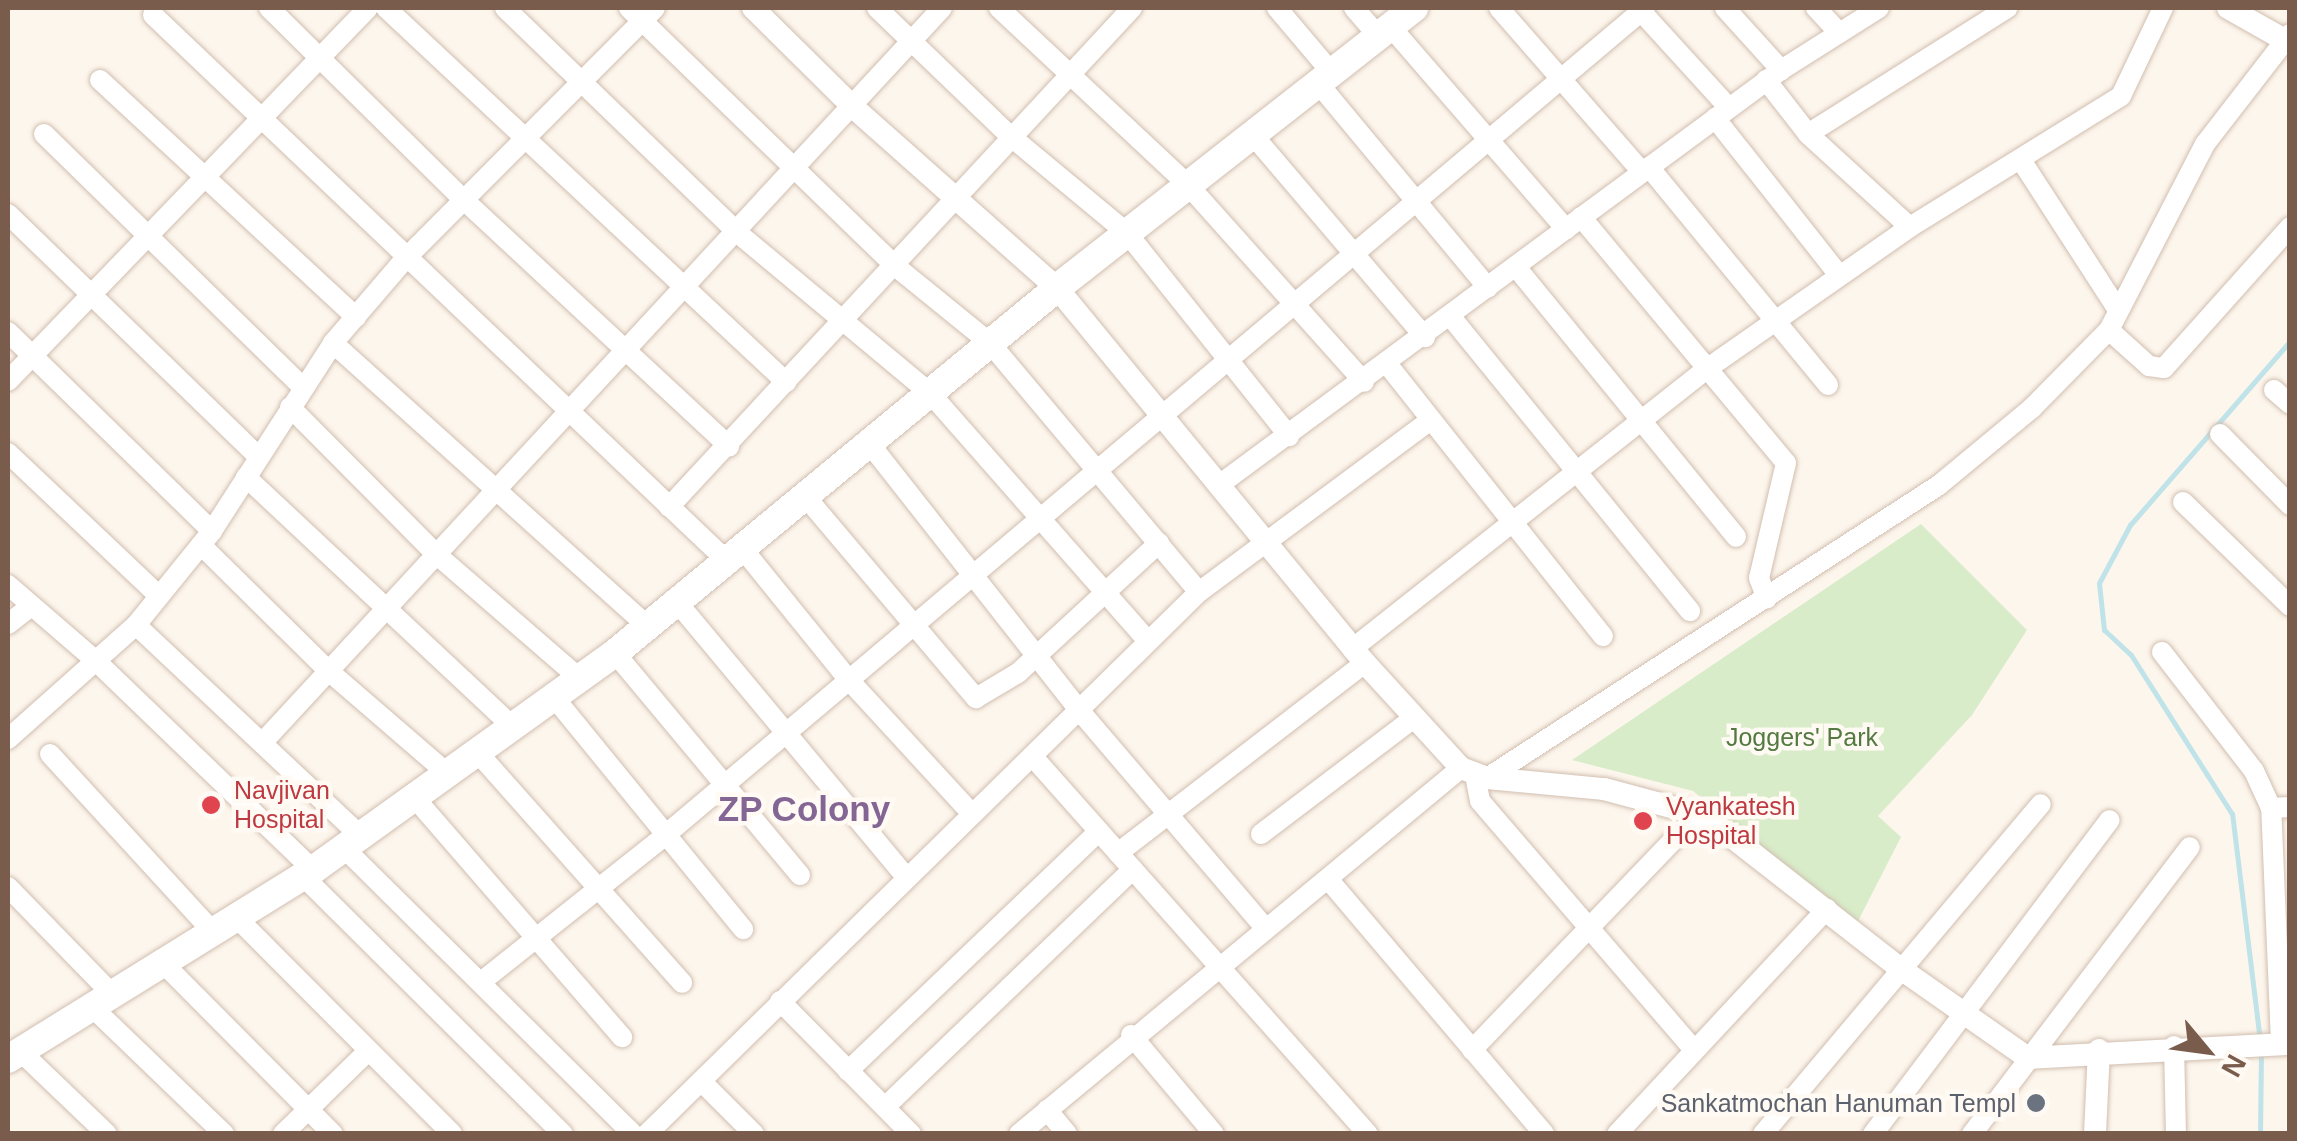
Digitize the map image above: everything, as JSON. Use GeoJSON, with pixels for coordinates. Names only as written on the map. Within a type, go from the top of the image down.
{"type":"FeatureCollection","features":[{"type":"Feature","properties":{"kind":"main road"},"geometry":{"type":"LineString","coordinates":[[14,1055],[160,960],[308,873],[615,653],[1057,288],[1414,8]]}},
{"type":"Feature","properties":{"kind":"street"},"geometry":{"type":"LineString","coordinates":[[269,8],[464,200],[729,446]]}},
{"type":"Feature","properties":{"kind":"street"},"geometry":{"type":"LineString","coordinates":[[8,381],[147,233],[262,124],[368,8]]}},
{"type":"Feature","properties":{"kind":"street"},"geometry":{"type":"LineString","coordinates":[[386,8],[786,382]]}},
{"type":"Feature","properties":{"kind":"street"},"geometry":{"type":"LineString","coordinates":[[504,8],[579,85],[738,234],[837,321],[930,393],[1148,641]]}},
{"type":"Feature","properties":{"kind":"street"},"geometry":{"type":"LineString","coordinates":[[8,739],[136,624],[206,538],[333,343],[406,259],[526,142],[579,85],[634,16],[656,8]]}},
{"type":"Feature","properties":{"kind":"street"},"geometry":{"type":"LineString","coordinates":[[753,8],[852,107],[1057,288],[1166,416],[1359,656],[1474,774],[1480,801],[1694,1050]]}},
{"type":"Feature","properties":{"kind":"street"},"geometry":{"type":"LineString","coordinates":[[877,8],[1009,135],[1127,233],[1288,436]]}},
{"type":"Feature","properties":{"kind":"street"},"geometry":{"type":"LineString","coordinates":[[262,743],[567,412],[738,234],[942,8]]}},
{"type":"Feature","properties":{"kind":"street"},"geometry":{"type":"LineString","coordinates":[[999,8],[1188,185],[1364,382]]}},
{"type":"Feature","properties":{"kind":"street"},"geometry":{"type":"LineString","coordinates":[[1277,8],[1417,203],[1488,288]]}},
{"type":"Feature","properties":{"kind":"street"},"geometry":{"type":"LineString","coordinates":[[1354,8],[1384,31],[1574,223],[1708,368],[1788,472],[1758,578],[1767,600]]}},
{"type":"Feature","properties":{"kind":"street"},"geometry":{"type":"LineString","coordinates":[[1499,8],[1646,170],[1828,386]]}},
{"type":"Feature","properties":{"kind":"street"},"geometry":{"type":"LineString","coordinates":[[1725,8],[1773,75],[1808,134],[1910,227]]}},
{"type":"Feature","properties":{"kind":"street"},"geometry":{"type":"LineString","coordinates":[[1816,8],[1838,32]]}},
{"type":"Feature","properties":{"kind":"street"},"geometry":{"type":"LineString","coordinates":[[1219,484],[1388,365],[1773,75],[1879,8]]}},
{"type":"Feature","properties":{"kind":"street"},"geometry":{"type":"LineString","coordinates":[[1808,134],[2007,8]]}},
{"type":"Feature","properties":{"kind":"street"},"geometry":{"type":"LineString","coordinates":[[1118,853],[1359,656],[1512,523],[1708,368],[1910,227],[2121,96],[2163,8]]}},
{"type":"Feature","properties":{"kind":"street"},"geometry":{"type":"LineString","coordinates":[[1019,1134],[1131,1035],[1265,928],[1474,774],[1767,600],[1938,485],[2032,408],[2108,330],[2206,144],[2288,39],[2228,8]]}},
{"type":"Feature","properties":{"kind":"street"},"geometry":{"type":"LineString","coordinates":[[481,982],[663,838],[785,730],[1228,364],[1641,9],[1840,275]]}},
{"type":"Feature","properties":{"kind":"street"},"geometry":{"type":"LineString","coordinates":[[669,507],[729,446],[837,321],[955,199],[1009,135],[1069,76],[1124,10]]}},
{"type":"Feature","properties":{"kind":"street"},"geometry":{"type":"LineString","coordinates":[[153,16],[262,124],[669,507],[734,554],[972,814]]}},
{"type":"Feature","properties":{"kind":"street"},"geometry":{"type":"LineString","coordinates":[[634,16],[894,265],[990,343],[1100,469],[1199,592]]}},
{"type":"Feature","properties":{"kind":"street"},"geometry":{"type":"LineString","coordinates":[[100,80],[204,182],[356,316]]}},
{"type":"Feature","properties":{"kind":"street"},"geometry":{"type":"LineString","coordinates":[[44,134],[302,388]]}},
{"type":"Feature","properties":{"kind":"street"},"geometry":{"type":"LineString","coordinates":[[1252,134],[1425,337]]}},
{"type":"Feature","properties":{"kind":"street"},"geometry":{"type":"LineString","coordinates":[[2021,160],[2118,310]]}},
{"type":"Feature","properties":{"kind":"street"},"geometry":{"type":"LineString","coordinates":[[8,214],[258,456]]}},
{"type":"Feature","properties":{"kind":"street"},"geometry":{"type":"LineString","coordinates":[[2108,330],[2149,366],[2164,368],[2290,227]]}},
{"type":"Feature","properties":{"kind":"street"},"geometry":{"type":"LineString","coordinates":[[1516,266],[1736,537]]}},
{"type":"Feature","properties":{"kind":"street"},"geometry":{"type":"LineString","coordinates":[[1451,317],[1690,611]]}},
{"type":"Feature","properties":{"kind":"street"},"geometry":{"type":"LineString","coordinates":[[8,332],[330,673],[448,774]]}},
{"type":"Feature","properties":{"kind":"street"},"geometry":{"type":"LineString","coordinates":[[333,343],[500,489],[648,626]]}},
{"type":"Feature","properties":{"kind":"street"},"geometry":{"type":"LineString","coordinates":[[1388,365],[1603,636]]}},
{"type":"Feature","properties":{"kind":"street"},"geometry":{"type":"LineString","coordinates":[[290,407],[436,554],[578,678]]}},
{"type":"Feature","properties":{"kind":"street"},"geometry":{"type":"LineString","coordinates":[[646,1134],[1199,592],[1431,420]]}},
{"type":"Feature","properties":{"kind":"street"},"geometry":{"type":"LineString","coordinates":[[2220,434],[2290,505]]}},
{"type":"Feature","properties":{"kind":"street"},"geometry":{"type":"LineString","coordinates":[[869,443],[977,573],[1080,710],[1265,928]]}},
{"type":"Feature","properties":{"kind":"street"},"geometry":{"type":"LineString","coordinates":[[8,453],[159,596]]}},
{"type":"Feature","properties":{"kind":"street"},"geometry":{"type":"LineString","coordinates":[[246,477],[513,727]]}},
{"type":"Feature","properties":{"kind":"street"},"geometry":{"type":"LineString","coordinates":[[805,496],[976,698],[1038,654],[1159,543]]}},
{"type":"Feature","properties":{"kind":"street"},"geometry":{"type":"LineString","coordinates":[[2182,502],[2290,606]]}},
{"type":"Feature","properties":{"kind":"street"},"geometry":{"type":"LineString","coordinates":[[8,585],[96,660],[563,1134]]}},
{"type":"Feature","properties":{"kind":"street"},"geometry":{"type":"LineString","coordinates":[[677,602],[906,877]]}},
{"type":"Feature","properties":{"kind":"street"},"geometry":{"type":"LineString","coordinates":[[8,624],[30,607]]}},
{"type":"Feature","properties":{"kind":"street"},"geometry":{"type":"LineString","coordinates":[[136,624],[262,743],[481,982],[633,1134]]}},
{"type":"Feature","properties":{"kind":"street"},"geometry":{"type":"LineString","coordinates":[[1474,774],[1604,789],[1698,814],[1901,970],[2028,1058],[2099,1050],[2280,1043],[2280,808],[2162,652]]}},
{"type":"Feature","properties":{"kind":"street"},"geometry":{"type":"LineString","coordinates":[[615,653],[800,875]]}},
{"type":"Feature","properties":{"kind":"street"},"geometry":{"type":"LineString","coordinates":[[552,696],[663,838],[743,929]]}},
{"type":"Feature","properties":{"kind":"street"},"geometry":{"type":"LineString","coordinates":[[1262,834],[1415,717]]}},
{"type":"Feature","properties":{"kind":"street"},"geometry":{"type":"LineString","coordinates":[[50,754],[225,925],[452,1134]]}},
{"type":"Feature","properties":{"kind":"street"},"geometry":{"type":"LineString","coordinates":[[479,754],[682,983]]}},
{"type":"Feature","properties":{"kind":"street"},"geometry":{"type":"LineString","coordinates":[[1034,757],[1368,1134]]}},
{"type":"Feature","properties":{"kind":"street"},"geometry":{"type":"LineString","coordinates":[[414,797],[622,1036]]}},
{"type":"Feature","properties":{"kind":"street"},"geometry":{"type":"LineString","coordinates":[[1763,1134],[2041,804]]}},
{"type":"Feature","properties":{"kind":"street"},"geometry":{"type":"LineString","coordinates":[[1472,1050],[1698,814]]}},
{"type":"Feature","properties":{"kind":"street"},"geometry":{"type":"LineString","coordinates":[[1873,1134],[1968,1015],[2110,820]]}},
{"type":"Feature","properties":{"kind":"street"},"geometry":{"type":"LineString","coordinates":[[848,1071],[1100,831]]}},
{"type":"Feature","properties":{"kind":"street"},"geometry":{"type":"LineString","coordinates":[[1972,1134],[2190,847]]}},
{"type":"Feature","properties":{"kind":"street"},"geometry":{"type":"LineString","coordinates":[[886,1106],[1133,869]]}},
{"type":"Feature","properties":{"kind":"street"},"geometry":{"type":"LineString","coordinates":[[1328,880],[1544,1134]]}},
{"type":"Feature","properties":{"kind":"street"},"geometry":{"type":"LineString","coordinates":[[8,887],[100,998],[224,1134]]}},
{"type":"Feature","properties":{"kind":"street"},"geometry":{"type":"LineString","coordinates":[[1617,1134],[1826,910]]}},
{"type":"Feature","properties":{"kind":"street"},"geometry":{"type":"LineString","coordinates":[[160,960],[333,1134]]}},
{"type":"Feature","properties":{"kind":"street"},"geometry":{"type":"LineString","coordinates":[[780,1001],[908,1132]]}},
{"type":"Feature","properties":{"kind":"street"},"geometry":{"type":"LineString","coordinates":[[1131,1035],[1214,1134]]}},
{"type":"Feature","properties":{"kind":"street"},"geometry":{"type":"LineString","coordinates":[[2174,1046],[2176,1134]]}},
{"type":"Feature","properties":{"kind":"street"},"geometry":{"type":"LineString","coordinates":[[2093,1129],[2099,1050]]}},
{"type":"Feature","properties":{"kind":"street"},"geometry":{"type":"LineString","coordinates":[[283,1134],[367,1052]]}},
{"type":"Feature","properties":{"kind":"street"},"geometry":{"type":"LineString","coordinates":[[14,1055],[107,1134]]}},
{"type":"Feature","properties":{"kind":"street"},"geometry":{"type":"LineString","coordinates":[[701,1081],[754,1134]]}},
{"type":"Feature","properties":{"kind":"street"},"geometry":{"type":"LineString","coordinates":[[1047,1110],[1067,1134]]}},
{"type":"Feature","properties":{"kind":"green space","name":"Joggers' Park"},"geometry":{"type":"Polygon","coordinates":[[[1921,524],[2027,630],[1972,715],[1878,816],[1901,837],[1857,923],[1693,791],[1572,760],[1921,524]]]}},
{"type":"Feature","properties":{"kind":"waterway"},"geometry":{"type":"LineString","coordinates":[[2260,1041],[2232,814],[2131,655],[2104,630],[2099,583],[2130,525],[2290,341]]}},
{"type":"Feature","properties":{"kind":"waterway"},"geometry":{"type":"LineString","coordinates":[[2260,1134],[2261,1052]]}},
{"type":"Feature","properties":{"kind":"place","name":"Navjivan Hospital"},"geometry":{"type":"Point","coordinates":[211,805]}},
{"type":"Feature","properties":{"kind":"place","name":"Vyankatesh Hospital"},"geometry":{"type":"Point","coordinates":[1643,821]}},
{"type":"Feature","properties":{"kind":"place","name":"Sankatmochan Hanuman Templ"},"geometry":{"type":"Point","coordinates":[2036,1103]}},
{"type":"Feature","properties":{"kind":"district","name":"ZP Colony"},"geometry":{"type":"Point","coordinates":[804,809]}}]}
